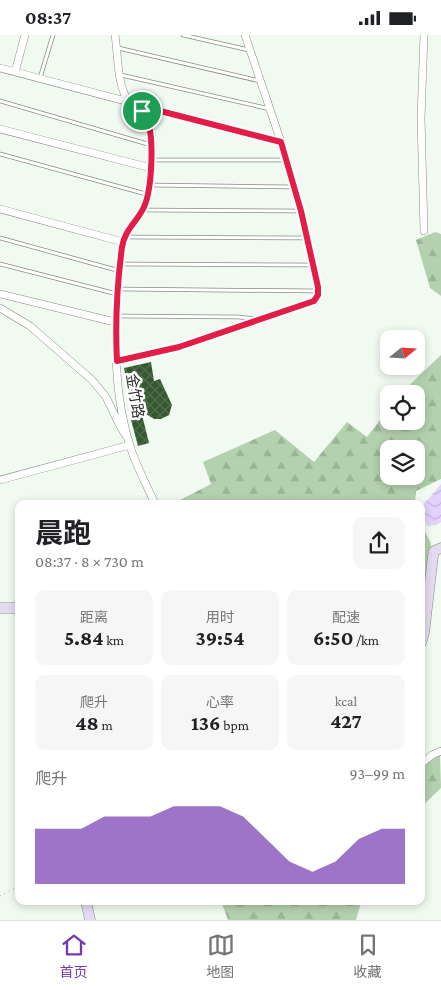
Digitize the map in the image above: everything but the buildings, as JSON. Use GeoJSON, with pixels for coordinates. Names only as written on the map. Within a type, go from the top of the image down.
{"type":"FeatureCollection","features":[{"type":"Feature","properties":{"kind":"main road"},"geometry":{"type":"LineString","coordinates":[[425,624],[434,551],[441,548]]}},
{"type":"Feature","properties":{"kind":"main road"},"geometry":{"type":"LineString","coordinates":[[0,608],[15,608]]}},
{"type":"Feature","properties":{"kind":"main road"},"geometry":{"type":"LineString","coordinates":[[87,905],[90,920]]}},
{"type":"Feature","properties":{"kind":"street"},"geometry":{"type":"LineString","coordinates":[[15,72],[25,35]]}},
{"type":"Feature","properties":{"kind":"street","name":"金竹路"},"geometry":{"type":"LineString","coordinates":[[115,35],[125,95],[146,116],[150,127],[152,145],[151,168],[142,210],[128,228],[124,240],[116,319],[118,390],[130,443],[153,500]]}},
{"type":"Feature","properties":{"kind":"street"},"geometry":{"type":"LineString","coordinates":[[117,361],[179,347],[314,301],[318,291],[301,211],[281,142],[245,35]]}},
{"type":"Feature","properties":{"kind":"street"},"geometry":{"type":"LineString","coordinates":[[424,35],[421,118],[424,231]]}},
{"type":"Feature","properties":{"kind":"street"},"geometry":{"type":"LineString","coordinates":[[0,68],[281,142]]}},
{"type":"Feature","properties":{"kind":"street"},"geometry":{"type":"LineString","coordinates":[[0,129],[151,168]]}},
{"type":"Feature","properties":{"kind":"street"},"geometry":{"type":"LineString","coordinates":[[0,209],[124,240]]}},
{"type":"Feature","properties":{"kind":"street"},"geometry":{"type":"LineString","coordinates":[[0,294],[116,319]]}},
{"type":"Feature","properties":{"kind":"street"},"geometry":{"type":"LineString","coordinates":[[0,308],[30,326],[92,380],[106,397],[130,443],[0,480]]}},
{"type":"Feature","properties":{"kind":"street"},"geometry":{"type":"LineString","coordinates":[[425,761],[441,751]]}},
{"type":"Feature","properties":{"kind":"lane"},"geometry":{"type":"LineString","coordinates":[[40,79],[53,35]]}},
{"type":"Feature","properties":{"kind":"lane"},"geometry":{"type":"LineString","coordinates":[[183,35],[250,51]]}},
{"type":"Feature","properties":{"kind":"lane"},"geometry":{"type":"LineString","coordinates":[[117,48],[261,81]]}},
{"type":"Feature","properties":{"kind":"lane"},"geometry":{"type":"LineString","coordinates":[[121,75],[270,109]]}},
{"type":"Feature","properties":{"kind":"lane"},"geometry":{"type":"LineString","coordinates":[[0,101],[152,145]]}},
{"type":"Feature","properties":{"kind":"lane"},"geometry":{"type":"LineString","coordinates":[[0,154],[146,194]]}},
{"type":"Feature","properties":{"kind":"lane"},"geometry":{"type":"LineString","coordinates":[[152,160],[286,160]]}},
{"type":"Feature","properties":{"kind":"lane"},"geometry":{"type":"LineString","coordinates":[[148,185],[294,187]]}},
{"type":"Feature","properties":{"kind":"lane"},"geometry":{"type":"LineString","coordinates":[[142,210],[301,211]]}},
{"type":"Feature","properties":{"kind":"lane"},"geometry":{"type":"LineString","coordinates":[[0,238],[120,267],[313,265]]}},
{"type":"Feature","properties":{"kind":"lane"},"geometry":{"type":"LineString","coordinates":[[124,240],[307,239]]}},
{"type":"Feature","properties":{"kind":"lane"},"geometry":{"type":"LineString","coordinates":[[0,264],[118,292],[318,291]]}},
{"type":"Feature","properties":{"kind":"lane"},"geometry":{"type":"LineString","coordinates":[[116,319],[239,317],[259,319]]}},
{"type":"Feature","properties":{"kind":"path"},"geometry":{"type":"LineString","coordinates":[[0,896],[15,888]]}},
{"type":"Feature","properties":{"kind":"green space"},"geometry":{"type":"Polygon","coordinates":[[[435,232],[441,234],[441,296],[430,288],[416,240],[435,232]]]}},
{"type":"Feature","properties":{"kind":"green space"},"geometry":{"type":"Polygon","coordinates":[[[441,355],[441,479],[416,491],[415,500],[180,500],[211,484],[203,462],[275,430],[314,462],[347,422],[367,437],[380,420],[380,430],[425,430],[425,385],[409,385],[420,375],[425,375],[425,370],[441,355]]]}},
{"type":"Feature","properties":{"kind":"green space"},"geometry":{"type":"Polygon","coordinates":[[[425,531],[431,544],[425,579],[425,531]]]}},
{"type":"Feature","properties":{"kind":"green space"},"geometry":{"type":"Polygon","coordinates":[[[440,755],[441,788],[425,803],[425,764],[440,755]]]}},
{"type":"Feature","properties":{"kind":"green space"},"geometry":{"type":"Polygon","coordinates":[[[222,905],[361,905],[356,920],[228,920],[222,905]]]}},
{"type":"Feature","properties":{"kind":"water"},"geometry":{"type":"Polygon","coordinates":[[[441,484],[441,522],[428,526],[425,521],[425,502],[441,484]]]}},
{"type":"Feature","properties":{"kind":"route"},"geometry":{"type":"LineString","coordinates":[[133,104],[281,142],[301,211],[318,287],[318,295],[314,301],[179,347],[117,361],[115,322],[122,245],[128,228],[145,204],[151,168],[152,139],[148,121],[142,111],[133,104]]}}]}
